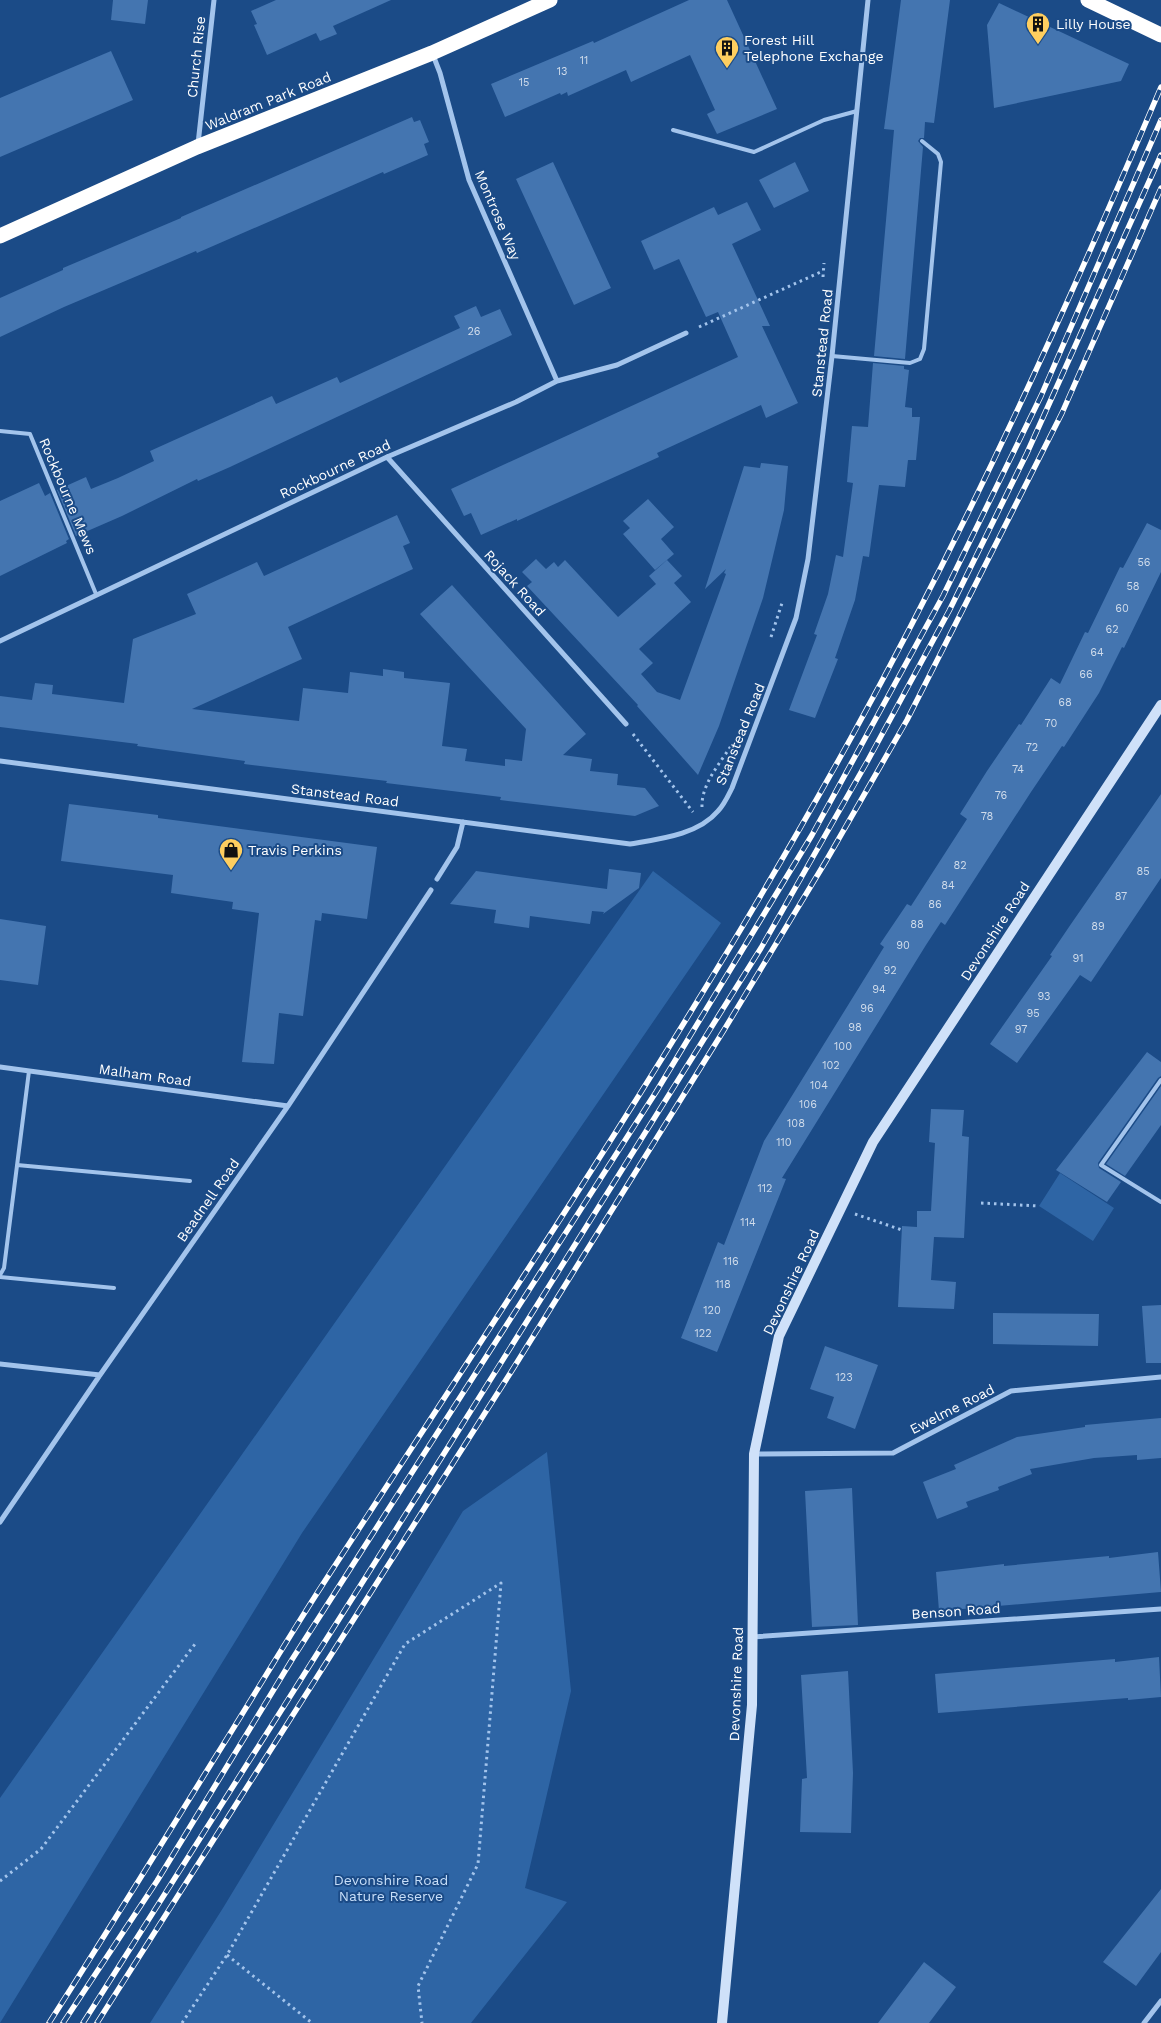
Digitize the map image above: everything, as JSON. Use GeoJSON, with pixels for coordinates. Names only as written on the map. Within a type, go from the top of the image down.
{"type":"FeatureCollection","features":[{"type":"Feature","properties":{"kind":"highway","name":"Waldram Park Road"},"geometry":{"type":"LineString","coordinates":[[0,236],[198,147],[432,53],[550,0]]}},
{"type":"Feature","properties":{"kind":"highway"},"geometry":{"type":"LineString","coordinates":[[1088,0],[1109,5],[1161,35]]}},
{"type":"Feature","properties":{"kind":"street","name":"Church Rise"},"geometry":{"type":"LineString","coordinates":[[198,147],[214,0]]}},
{"type":"Feature","properties":{"kind":"street","name":"Stanstead Road"},"geometry":{"type":"LineString","coordinates":[[0,761],[630,844],[703,825],[718,811],[732,788],[796,618],[808,559],[832,356],[868,0]]}},
{"type":"Feature","properties":{"kind":"street","name":"Montrose Way"},"geometry":{"type":"LineString","coordinates":[[432,53],[440,73],[469,180],[557,381]]}},
{"type":"Feature","properties":{"kind":"street","name":"Rockbourne Road"},"geometry":{"type":"LineString","coordinates":[[0,641],[387,457],[516,402],[557,381],[616,365],[686,333]]}},
{"type":"Feature","properties":{"kind":"street","name":"Rojack Road"},"geometry":{"type":"LineString","coordinates":[[387,457],[626,724]]}},
{"type":"Feature","properties":{"kind":"street","name":"Devonshire Road"},"geometry":{"type":"LineString","coordinates":[[722,2023],[752,1706],[754,1454],[778,1336],[873,1142],[1161,705]]}},
{"type":"Feature","properties":{"kind":"street"},"geometry":{"type":"LineString","coordinates":[[438,879],[457,847],[463,822]]}},
{"type":"Feature","properties":{"kind":"street","name":"Beadnell Road"},"geometry":{"type":"LineString","coordinates":[[0,1522],[288,1106],[431,890]]}},
{"type":"Feature","properties":{"kind":"street","name":"Malham Road"},"geometry":{"type":"LineString","coordinates":[[0,1067],[288,1106]]}},
{"type":"Feature","properties":{"kind":"street"},"geometry":{"type":"LineString","coordinates":[[0,1364],[100,1375]]}},
{"type":"Feature","properties":{"kind":"street","name":"Ewelme Road"},"geometry":{"type":"LineString","coordinates":[[754,1454],[893,1453],[1011,1391],[1161,1377]]}},
{"type":"Feature","properties":{"kind":"street","name":"Benson Road"},"geometry":{"type":"LineString","coordinates":[[752,1637],[1161,1609]]}},
{"type":"Feature","properties":{"kind":"street"},"geometry":{"type":"LineString","coordinates":[[1144,2023],[1161,2001]]}},
{"type":"Feature","properties":{"kind":"lane"},"geometry":{"type":"LineString","coordinates":[[673,130],[754,152],[824,120],[857,111]]}},
{"type":"Feature","properties":{"kind":"lane"},"geometry":{"type":"LineString","coordinates":[[832,356],[910,363],[920,359],[924,349],[941,162],[938,154],[922,141]]}},
{"type":"Feature","properties":{"kind":"lane","name":"Rockbourne Mews"},"geometry":{"type":"LineString","coordinates":[[0,431],[30,434],[96,594]]}},
{"type":"Feature","properties":{"kind":"lane"},"geometry":{"type":"LineString","coordinates":[[28,1071],[4,1268],[0,1276],[114,1288]]}},
{"type":"Feature","properties":{"kind":"lane"},"geometry":{"type":"LineString","coordinates":[[1161,1080],[1101,1165],[1161,1202]]}},
{"type":"Feature","properties":{"kind":"lane"},"geometry":{"type":"LineString","coordinates":[[17,1165],[190,1181]]}},
{"type":"Feature","properties":{"kind":"path"},"geometry":{"type":"LineString","coordinates":[[823,280],[825,261]]}},
{"type":"Feature","properties":{"kind":"path"},"geometry":{"type":"LineString","coordinates":[[686,333],[823,271]]}},
{"type":"Feature","properties":{"kind":"path"},"geometry":{"type":"LineString","coordinates":[[770,638],[785,593]]}},
{"type":"Feature","properties":{"kind":"path"},"geometry":{"type":"LineString","coordinates":[[626,724],[703,825]]}},
{"type":"Feature","properties":{"kind":"path"},"geometry":{"type":"LineString","coordinates":[[703,825],[701,800],[708,784],[731,745]]}},
{"type":"Feature","properties":{"kind":"path"},"geometry":{"type":"LineString","coordinates":[[981,1203],[1039,1206]]}},
{"type":"Feature","properties":{"kind":"path"},"geometry":{"type":"LineString","coordinates":[[841,1208],[902,1230]]}},
{"type":"Feature","properties":{"kind":"path"},"geometry":{"type":"LineString","coordinates":[[182,2023],[227,1955],[405,1644],[501,1583],[478,1864],[418,1986],[422,2023]]}},
{"type":"Feature","properties":{"kind":"path"},"geometry":{"type":"LineString","coordinates":[[0,1881],[41,1849],[195,1644]]}},
{"type":"Feature","properties":{"kind":"path"},"geometry":{"type":"LineString","coordinates":[[227,1955],[312,2023]]}},
{"type":"Feature","properties":{"kind":"green space"},"geometry":{"type":"Polygon","coordinates":[[[653,871],[721,923],[302,1533],[0,2023],[0,1798],[653,871]]]}},
{"type":"Feature","properties":{"kind":"green space"},"geometry":{"type":"Polygon","coordinates":[[[1060,1173],[1114,1208],[1093,1241],[1039,1206],[1060,1173]]]}},
{"type":"Feature","properties":{"kind":"green space","name":"Devonshire Road Nature Reserve"},"geometry":{"type":"Polygon","coordinates":[[[547,1452],[571,1691],[525,1888],[567,1902],[471,2023],[150,2023],[223,1908],[463,1511],[547,1452]]]}},
{"type":"Feature","properties":{"kind":"building"},"geometry":{"type":"Polygon","coordinates":[[[113,0],[148,0],[145,24],[111,20],[113,0]]]}},
{"type":"Feature","properties":{"kind":"building"},"geometry":{"type":"Polygon","coordinates":[[[276,0],[391,0],[333,26],[337,34],[320,41],[316,33],[267,55],[254,25],[257,24],[251,11],[276,0]]]}},
{"type":"Feature","properties":{"kind":"building","name":"Forest Hill Telephone Exchange"},"geometry":{"type":"Polygon","coordinates":[[[689,0],[727,0],[777,109],[717,134],[707,114],[715,110],[690,55],[631,82],[626,70],[568,96],[567,92],[561,95],[560,93],[505,117],[491,84],[593,41],[594,43],[689,0]]]}},
{"type":"Feature","properties":{"kind":"building"},"geometry":{"type":"Polygon","coordinates":[[[901,0],[950,0],[934,123],[925,122],[924,138],[920,138],[918,141],[923,147],[905,359],[874,356],[894,130],[884,129],[901,0]]]}},
{"type":"Feature","properties":{"kind":"building","name":"Lilly House"},"geometry":{"type":"Polygon","coordinates":[[[999,3],[1129,64],[1121,81],[994,108],[987,25],[999,3]]]}},
{"type":"Feature","properties":{"kind":"building"},"geometry":{"type":"Polygon","coordinates":[[[111,51],[133,100],[0,157],[0,98],[111,51]]]}},
{"type":"Feature","properties":{"kind":"building"},"geometry":{"type":"Polygon","coordinates":[[[412,117],[414,122],[420,120],[429,142],[424,144],[428,155],[384,174],[383,172],[197,253],[196,251],[64,307],[0,337],[0,298],[63,270],[63,268],[412,117]]]}},
{"type":"Feature","properties":{"kind":"building"},"geometry":{"type":"Polygon","coordinates":[[[553,162],[611,288],[574,305],[516,179],[553,162]]]}},
{"type":"Feature","properties":{"kind":"building"},"geometry":{"type":"Polygon","coordinates":[[[795,162],[809,191],[774,208],[759,180],[795,162]]]}},
{"type":"Feature","properties":{"kind":"building"},"geometry":{"type":"Polygon","coordinates":[[[747,202],[761,230],[732,244],[770,326],[762,326],[798,403],[766,418],[761,405],[657,453],[659,457],[517,521],[517,519],[481,535],[471,513],[464,516],[451,489],[738,357],[718,312],[706,317],[679,259],[654,270],[641,241],[714,207],[718,215],[747,202]]]}},
{"type":"Feature","properties":{"kind":"building"},"geometry":{"type":"Polygon","coordinates":[[[476,306],[481,317],[500,309],[512,335],[230,467],[198,481],[197,479],[122,516],[76,536],[57,490],[86,477],[91,489],[118,478],[154,461],[150,451],[272,396],[276,404],[337,377],[340,383],[460,328],[454,316],[476,306]]]}},
{"type":"Feature","properties":{"kind":"building"},"geometry":{"type":"Polygon","coordinates":[[[873,363],[904,366],[904,369],[909,370],[905,407],[912,408],[912,417],[920,417],[916,460],[908,460],[905,487],[879,485],[869,557],[863,556],[855,600],[835,658],[838,659],[815,718],[789,710],[817,635],[814,634],[828,594],[836,555],[843,557],[853,483],[847,482],[852,426],[868,427],[873,363]]]}},
{"type":"Feature","properties":{"kind":"building"},"geometry":{"type":"Polygon","coordinates":[[[761,463],[788,466],[784,510],[763,598],[719,726],[698,775],[638,705],[527,586],[532,582],[522,572],[536,559],[546,569],[554,562],[558,567],[565,560],[618,617],[656,584],[649,576],[667,560],[682,576],[674,583],[691,602],[639,649],[653,663],[641,674],[657,692],[680,700],[726,574],[724,573],[726,569],[705,589],[744,466],[760,468],[761,463]]]}},
{"type":"Feature","properties":{"kind":"building"},"geometry":{"type":"Polygon","coordinates":[[[39,483],[45,496],[50,493],[69,539],[66,541],[67,543],[0,576],[0,501],[39,483]]]}},
{"type":"Feature","properties":{"kind":"building"},"geometry":{"type":"Polygon","coordinates":[[[648,499],[674,527],[661,539],[674,554],[655,570],[623,534],[630,528],[623,521],[648,499]]]}},
{"type":"Feature","properties":{"kind":"building"},"geometry":{"type":"Polygon","coordinates":[[[397,515],[410,543],[403,546],[413,569],[288,627],[302,659],[192,709],[299,721],[303,688],[348,693],[350,672],[383,676],[383,669],[404,672],[404,678],[450,683],[442,746],[467,749],[465,761],[505,766],[505,759],[522,761],[526,729],[420,614],[452,585],[586,734],[563,755],[592,759],[590,771],[618,774],[617,785],[645,788],[659,806],[635,816],[500,800],[501,797],[244,764],[245,761],[137,746],[138,744],[0,727],[0,696],[32,700],[35,683],[53,685],[52,694],[124,703],[133,639],[196,614],[187,594],[257,562],[264,576],[397,515]]]}},
{"type":"Feature","properties":{"kind":"building"},"geometry":{"type":"Polygon","coordinates":[[[1147,523],[1161,530],[1161,572],[1124,648],[1122,647],[1099,693],[1064,747],[1062,746],[1031,792],[945,925],[941,922],[782,1178],[786,1179],[717,1352],[681,1338],[718,1242],[724,1245],[764,1141],[884,947],[880,944],[907,904],[911,906],[967,819],[960,814],[987,771],[1019,724],[1021,725],[1051,678],[1060,684],[1085,632],[1088,633],[1120,567],[1123,568],[1147,523]]]}},
{"type":"Feature","properties":{"kind":"building"},"geometry":{"type":"Polygon","coordinates":[[[1161,794],[1161,878],[1091,982],[1080,975],[1017,1063],[990,1044],[1161,794]]]}},
{"type":"Feature","properties":{"kind":"building"},"geometry":{"type":"Polygon","coordinates":[[[69,804],[158,815],[158,818],[377,847],[367,919],[322,913],[321,921],[315,920],[303,1016],[279,1013],[274,1064],[242,1062],[259,913],[232,909],[233,902],[171,893],[173,875],[61,861],[69,804]]]}},
{"type":"Feature","properties":{"kind":"building"},"geometry":{"type":"Polygon","coordinates":[[[609,869],[641,873],[639,888],[603,914],[604,912],[592,911],[590,924],[530,916],[529,928],[494,923],[496,910],[450,904],[476,871],[607,889],[609,869]]]}},
{"type":"Feature","properties":{"kind":"building"},"geometry":{"type":"Polygon","coordinates":[[[0,919],[46,926],[38,985],[0,980],[0,919]]]}},
{"type":"Feature","properties":{"kind":"building"},"geometry":{"type":"Polygon","coordinates":[[[1147,1052],[1161,1062],[1161,1076],[1098,1163],[1099,1168],[1121,1182],[1107,1202],[1056,1170],[1147,1052]]]}},
{"type":"Feature","properties":{"kind":"building"},"geometry":{"type":"Polygon","coordinates":[[[1161,1086],[1161,1125],[1125,1176],[1106,1164],[1161,1086]]]}},
{"type":"Feature","properties":{"kind":"building"},"geometry":{"type":"Polygon","coordinates":[[[931,1109],[964,1110],[962,1136],[969,1137],[964,1238],[934,1237],[931,1280],[956,1282],[954,1309],[898,1307],[902,1226],[917,1227],[917,1211],[931,1211],[935,1143],[929,1142],[931,1109]]]}},
{"type":"Feature","properties":{"kind":"building"},"geometry":{"type":"Polygon","coordinates":[[[1161,1305],[1161,1363],[1146,1363],[1142,1306],[1161,1305]]]}},
{"type":"Feature","properties":{"kind":"building"},"geometry":{"type":"Polygon","coordinates":[[[993,1313],[1099,1314],[1098,1346],[993,1344],[993,1313]]]}},
{"type":"Feature","properties":{"kind":"building"},"geometry":{"type":"Polygon","coordinates":[[[825,1346],[878,1365],[855,1429],[827,1418],[834,1397],[810,1389],[825,1346]]]}},
{"type":"Feature","properties":{"kind":"building"},"geometry":{"type":"Polygon","coordinates":[[[1161,1418],[1161,1458],[1137,1460],[1137,1455],[1094,1458],[1030,1469],[1032,1474],[998,1487],[999,1490],[966,1502],[968,1507],[937,1519],[923,1482],[956,1469],[954,1465],[1017,1437],[1085,1427],[1085,1425],[1161,1418]]]}},
{"type":"Feature","properties":{"kind":"building"},"geometry":{"type":"Polygon","coordinates":[[[852,1488],[858,1625],[812,1627],[805,1491],[852,1488]]]}},
{"type":"Feature","properties":{"kind":"building"},"geometry":{"type":"Polygon","coordinates":[[[1158,1552],[1161,1592],[939,1611],[936,1572],[1004,1564],[1004,1566],[1109,1556],[1109,1558],[1158,1552]]]}},
{"type":"Feature","properties":{"kind":"building"},"geometry":{"type":"Polygon","coordinates":[[[1159,1657],[1161,1697],[938,1713],[935,1674],[1115,1659],[1115,1662],[1159,1657]]]}},
{"type":"Feature","properties":{"kind":"building"},"geometry":{"type":"Polygon","coordinates":[[[848,1671],[853,1773],[851,1833],[800,1832],[802,1779],[807,1778],[801,1675],[848,1671]]]}},
{"type":"Feature","properties":{"kind":"building"},"geometry":{"type":"Polygon","coordinates":[[[1161,1889],[1161,1952],[1136,1986],[1103,1962],[1161,1889]]]}},
{"type":"Feature","properties":{"kind":"building"},"geometry":{"type":"Polygon","coordinates":[[[924,1962],[956,1987],[929,2023],[878,2023],[924,1962]]]}},
{"type":"Feature","properties":{"kind":"railway"},"geometry":{"type":"LineString","coordinates":[[49,2023],[309,1605],[662,1059],[790,845],[895,657],[976,497],[1053,334],[1161,87]]}},
{"type":"Feature","properties":{"kind":"railway"},"geometry":{"type":"LineString","coordinates":[[63,2023],[157,1881],[293,1658],[656,1092],[812,835],[943,596],[1041,396],[1161,120]]}},
{"type":"Feature","properties":{"kind":"railway"},"geometry":{"type":"LineString","coordinates":[[83,2023],[445,1452],[761,948],[867,762],[949,611],[1027,453],[1161,155]]}},
{"type":"Feature","properties":{"kind":"railway"},"geometry":{"type":"LineString","coordinates":[[97,2023],[511,1372],[724,1030],[826,861],[907,720],[1062,413],[1161,188]]}},
{"type":"Feature","properties":{"kind":"place","name":"Lilly House"},"geometry":{"type":"Point","coordinates":[1038,45]}},
{"type":"Feature","properties":{"kind":"place","name":"Forest Hill Telephone Exchange"},"geometry":{"type":"Point","coordinates":[727,69]}},
{"type":"Feature","properties":{"kind":"place","name":"Travis Perkins"},"geometry":{"type":"Point","coordinates":[231,871]}}]}
